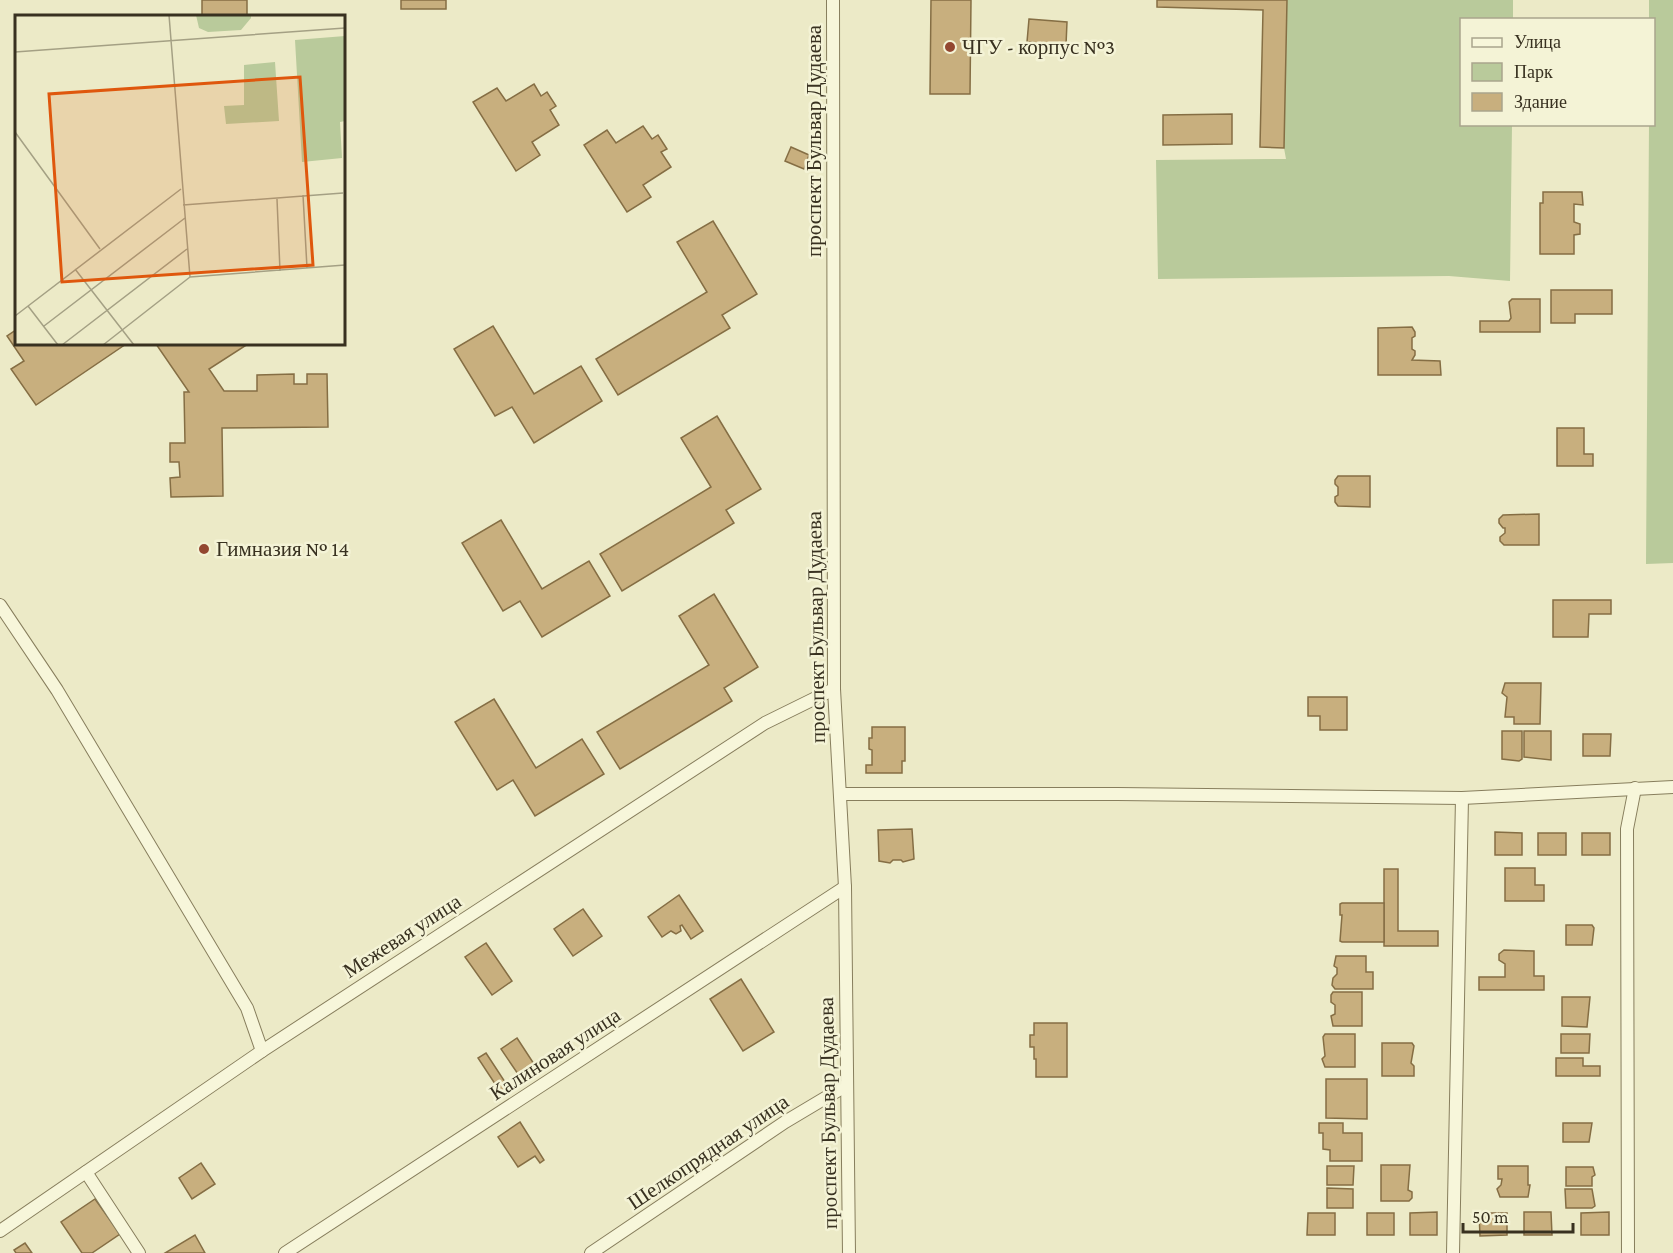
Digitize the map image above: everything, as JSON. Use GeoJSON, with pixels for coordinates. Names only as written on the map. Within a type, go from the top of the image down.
{"type":"FeatureCollection","features":[{"type":"Feature","properties":{"kind":"street","name":"проспект Бульвар Дудаева"},"geometry":{"type":"LineString","coordinates":[[833,0],[834,688],[845,886],[849,1253]]}},
{"type":"Feature","properties":{"kind":"street"},"geometry":{"type":"LineString","coordinates":[[0,605],[57,690],[247,1008],[262,1051]]}},
{"type":"Feature","properties":{"kind":"street","name":"Межевая улица"},"geometry":{"type":"LineString","coordinates":[[0,1231],[262,1051],[765,723],[834,688]]}},
{"type":"Feature","properties":{"kind":"street"},"geometry":{"type":"LineString","coordinates":[[1628,1253],[1628,829],[1635,788]]}},
{"type":"Feature","properties":{"kind":"street"},"geometry":{"type":"LineString","coordinates":[[840,794],[1461,798],[1673,788]]}},
{"type":"Feature","properties":{"kind":"street"},"geometry":{"type":"LineString","coordinates":[[1453,1253],[1461,798]]}},
{"type":"Feature","properties":{"kind":"street","name":"Калиновая улица"},"geometry":{"type":"LineString","coordinates":[[285,1253],[845,886]]}},
{"type":"Feature","properties":{"kind":"street","name":"Шелкопрядная улица"},"geometry":{"type":"LineString","coordinates":[[591,1253],[785,1122],[847,1085]]}},
{"type":"Feature","properties":{"kind":"street"},"geometry":{"type":"LineString","coordinates":[[86,1172],[139,1253]]}},
{"type":"Feature","properties":{"kind":"green space"},"geometry":{"type":"Polygon","coordinates":[[[1287,0],[1513,0],[1513,18],[1460,18],[1460,126],[1512,126],[1510,281],[1449,276],[1158,279],[1156,160],[1286,159],[1284,148],[1287,0]]]}},
{"type":"Feature","properties":{"kind":"green space"},"geometry":{"type":"Polygon","coordinates":[[[1649,0],[1673,0],[1673,563],[1646,564],[1649,126],[1655,126],[1655,18],[1649,18],[1649,0]]]}},
{"type":"Feature","properties":{"kind":"building"},"geometry":{"type":"Polygon","coordinates":[[[202,0],[247,0],[247,15],[202,15],[202,0]]]}},
{"type":"Feature","properties":{"kind":"building"},"geometry":{"type":"Polygon","coordinates":[[[401,0],[446,0],[446,9],[401,9],[401,0]]]}},
{"type":"Feature","properties":{"kind":"building","name":"ЧГУ - корпус №3"},"geometry":{"type":"Polygon","coordinates":[[[931,0],[971,0],[970,94],[930,94],[931,0]]]}},
{"type":"Feature","properties":{"kind":"building"},"geometry":{"type":"Polygon","coordinates":[[[1157,0],[1287,0],[1284,148],[1260,147],[1263,10],[1157,7],[1157,0]]]}},
{"type":"Feature","properties":{"kind":"building"},"geometry":{"type":"Polygon","coordinates":[[[1029,19],[1067,22],[1066,45],[1027,42],[1029,19]]]}},
{"type":"Feature","properties":{"kind":"building"},"geometry":{"type":"Polygon","coordinates":[[[534,84],[541,96],[547,92],[556,106],[550,110],[559,125],[532,142],[540,155],[516,171],[473,102],[497,88],[506,101],[534,84]]]}},
{"type":"Feature","properties":{"kind":"building"},"geometry":{"type":"Polygon","coordinates":[[[1232,114],[1232,144],[1163,145],[1163,115],[1232,114]]]}},
{"type":"Feature","properties":{"kind":"building"},"geometry":{"type":"Polygon","coordinates":[[[643,126],[652,139],[658,135],[667,149],[661,152],[671,167],[643,185],[651,197],[627,212],[584,145],[607,130],[616,143],[643,126]]]}},
{"type":"Feature","properties":{"kind":"building"},"geometry":{"type":"Polygon","coordinates":[[[791,147],[809,155],[804,169],[785,161],[791,147]]]}},
{"type":"Feature","properties":{"kind":"building"},"geometry":{"type":"Polygon","coordinates":[[[1543,192],[1582,192],[1583,205],[1574,204],[1574,222],[1580,224],[1580,234],[1574,235],[1574,254],[1540,254],[1540,203],[1543,203],[1543,192]]]}},
{"type":"Feature","properties":{"kind":"building"},"geometry":{"type":"Polygon","coordinates":[[[713,221],[757,294],[722,315],[730,328],[618,395],[596,359],[707,292],[677,242],[713,221]]]}},
{"type":"Feature","properties":{"kind":"building"},"geometry":{"type":"Polygon","coordinates":[[[1551,290],[1612,290],[1612,314],[1575,314],[1575,323],[1551,323],[1551,290]]]}},
{"type":"Feature","properties":{"kind":"building"},"geometry":{"type":"Polygon","coordinates":[[[1512,299],[1540,299],[1540,332],[1480,332],[1480,321],[1509,321],[1511,318],[1509,302],[1512,299]]]}},
{"type":"Feature","properties":{"kind":"building"},"geometry":{"type":"Polygon","coordinates":[[[493,326],[534,394],[581,366],[602,401],[534,443],[512,407],[495,416],[454,349],[493,326]]]}},
{"type":"Feature","properties":{"kind":"building"},"geometry":{"type":"Polygon","coordinates":[[[1412,327],[1415,332],[1412,338],[1412,349],[1415,355],[1412,360],[1440,361],[1441,375],[1378,375],[1378,328],[1412,327]]]}},
{"type":"Feature","properties":{"kind":"building"},"geometry":{"type":"Polygon","coordinates":[[[15,331],[15,345],[125,345],[36,405],[11,369],[24,361],[7,336],[15,331]]]}},
{"type":"Feature","properties":{"kind":"building"},"geometry":{"type":"Polygon","coordinates":[[[157,345],[246,345],[209,369],[224,391],[257,391],[257,375],[294,374],[294,384],[307,384],[307,374],[327,374],[328,427],[222,428],[223,496],[171,497],[170,478],[180,477],[179,462],[170,462],[170,443],[185,443],[184,392],[189,392],[157,345]]]}},
{"type":"Feature","properties":{"kind":"building"},"geometry":{"type":"Polygon","coordinates":[[[717,416],[761,489],[726,510],[734,523],[622,591],[600,554],[711,487],[681,438],[717,416]]]}},
{"type":"Feature","properties":{"kind":"building"},"geometry":{"type":"Polygon","coordinates":[[[1557,428],[1584,428],[1584,454],[1593,454],[1593,466],[1557,466],[1557,428]]]}},
{"type":"Feature","properties":{"kind":"building"},"geometry":{"type":"Polygon","coordinates":[[[1338,476],[1370,476],[1370,507],[1338,506],[1335,502],[1338,487],[1335,480],[1338,476]]]}},
{"type":"Feature","properties":{"kind":"building"},"geometry":{"type":"Polygon","coordinates":[[[1539,514],[1539,545],[1504,545],[1500,541],[1500,537],[1505,533],[1505,528],[1499,523],[1503,515],[1539,514]]]}},
{"type":"Feature","properties":{"kind":"building"},"geometry":{"type":"Polygon","coordinates":[[[501,520],[542,589],[589,561],[610,596],[542,637],[520,601],[503,611],[462,543],[501,520]]]}},
{"type":"Feature","properties":{"kind":"building"},"geometry":{"type":"Polygon","coordinates":[[[714,594],[758,667],[724,688],[732,701],[620,769],[597,732],[709,665],[679,616],[714,594]]]}},
{"type":"Feature","properties":{"kind":"building"},"geometry":{"type":"Polygon","coordinates":[[[1553,600],[1611,600],[1611,614],[1589,614],[1588,637],[1553,637],[1553,600]]]}},
{"type":"Feature","properties":{"kind":"building"},"geometry":{"type":"Polygon","coordinates":[[[1505,683],[1541,683],[1540,724],[1514,724],[1514,717],[1505,717],[1507,697],[1502,693],[1505,683]]]}},
{"type":"Feature","properties":{"kind":"building"},"geometry":{"type":"Polygon","coordinates":[[[1308,697],[1347,697],[1347,730],[1320,730],[1320,716],[1308,716],[1308,697]]]}},
{"type":"Feature","properties":{"kind":"building"},"geometry":{"type":"Polygon","coordinates":[[[494,699],[536,768],[582,739],[604,774],[535,816],[513,780],[497,790],[455,722],[494,699]]]}},
{"type":"Feature","properties":{"kind":"building"},"geometry":{"type":"Polygon","coordinates":[[[872,727],[905,727],[905,761],[902,761],[902,773],[866,773],[866,765],[872,765],[869,738],[872,738],[872,727]]]}},
{"type":"Feature","properties":{"kind":"building"},"geometry":{"type":"Polygon","coordinates":[[[1502,731],[1522,731],[1522,759],[1519,761],[1502,759],[1502,731]]]}},
{"type":"Feature","properties":{"kind":"building"},"geometry":{"type":"Polygon","coordinates":[[[1524,731],[1551,731],[1551,760],[1524,757],[1524,731]]]}},
{"type":"Feature","properties":{"kind":"building"},"geometry":{"type":"Polygon","coordinates":[[[1583,734],[1611,734],[1610,756],[1583,756],[1583,734]]]}},
{"type":"Feature","properties":{"kind":"building"},"geometry":{"type":"Polygon","coordinates":[[[912,829],[914,859],[903,862],[893,860],[890,863],[879,861],[878,830],[912,829]]]}},
{"type":"Feature","properties":{"kind":"building"},"geometry":{"type":"Polygon","coordinates":[[[1495,832],[1522,833],[1522,855],[1495,855],[1495,832]]]}},
{"type":"Feature","properties":{"kind":"building"},"geometry":{"type":"Polygon","coordinates":[[[1538,833],[1566,833],[1566,855],[1538,855],[1538,833]]]}},
{"type":"Feature","properties":{"kind":"building"},"geometry":{"type":"Polygon","coordinates":[[[1582,833],[1610,833],[1610,855],[1582,855],[1582,833]]]}},
{"type":"Feature","properties":{"kind":"building"},"geometry":{"type":"Polygon","coordinates":[[[1505,868],[1535,868],[1535,885],[1544,885],[1544,901],[1505,901],[1505,868]]]}},
{"type":"Feature","properties":{"kind":"building"},"geometry":{"type":"Polygon","coordinates":[[[1384,869],[1398,869],[1398,931],[1438,931],[1438,946],[1384,946],[1384,869]]]}},
{"type":"Feature","properties":{"kind":"building"},"geometry":{"type":"Polygon","coordinates":[[[679,895],[703,931],[691,939],[682,925],[680,926],[681,931],[676,934],[671,931],[662,937],[648,917],[679,895]]]}},
{"type":"Feature","properties":{"kind":"building"},"geometry":{"type":"Polygon","coordinates":[[[1384,903],[1384,942],[1340,941],[1342,915],[1340,915],[1340,904],[1384,903]]]}},
{"type":"Feature","properties":{"kind":"building"},"geometry":{"type":"Polygon","coordinates":[[[583,909],[602,936],[573,956],[554,929],[583,909]]]}},
{"type":"Feature","properties":{"kind":"building"},"geometry":{"type":"Polygon","coordinates":[[[1566,925],[1592,925],[1594,928],[1592,945],[1566,945],[1566,925]]]}},
{"type":"Feature","properties":{"kind":"building"},"geometry":{"type":"Polygon","coordinates":[[[486,943],[512,981],[492,995],[465,957],[486,943]]]}},
{"type":"Feature","properties":{"kind":"building"},"geometry":{"type":"Polygon","coordinates":[[[1504,950],[1534,951],[1534,976],[1544,976],[1544,990],[1479,990],[1479,977],[1505,977],[1505,964],[1499,960],[1499,954],[1504,950]]]}},
{"type":"Feature","properties":{"kind":"building"},"geometry":{"type":"Polygon","coordinates":[[[1336,956],[1366,956],[1366,972],[1373,972],[1373,989],[1335,989],[1332,985],[1333,978],[1337,974],[1337,968],[1334,966],[1336,956]]]}},
{"type":"Feature","properties":{"kind":"building"},"geometry":{"type":"Polygon","coordinates":[[[741,979],[774,1032],[743,1051],[710,999],[741,979]]]}},
{"type":"Feature","properties":{"kind":"building"},"geometry":{"type":"Polygon","coordinates":[[[1333,992],[1362,992],[1362,1026],[1333,1026],[1331,1016],[1335,1014],[1335,1005],[1331,1002],[1331,995],[1333,992]]]}},
{"type":"Feature","properties":{"kind":"building"},"geometry":{"type":"Polygon","coordinates":[[[1562,997],[1590,997],[1587,1027],[1562,1026],[1562,997]]]}},
{"type":"Feature","properties":{"kind":"building"},"geometry":{"type":"Polygon","coordinates":[[[1034,1023],[1067,1023],[1067,1077],[1036,1077],[1034,1047],[1030,1047],[1030,1035],[1034,1035],[1034,1023]]]}},
{"type":"Feature","properties":{"kind":"building"},"geometry":{"type":"Polygon","coordinates":[[[1325,1034],[1355,1034],[1355,1067],[1325,1067],[1322,1059],[1325,1056],[1323,1037],[1325,1034]]]}},
{"type":"Feature","properties":{"kind":"building"},"geometry":{"type":"Polygon","coordinates":[[[1561,1034],[1590,1034],[1589,1053],[1561,1053],[1561,1034]]]}},
{"type":"Feature","properties":{"kind":"building"},"geometry":{"type":"Polygon","coordinates":[[[517,1038],[536,1067],[520,1077],[501,1049],[517,1038]]]}},
{"type":"Feature","properties":{"kind":"building"},"geometry":{"type":"Polygon","coordinates":[[[1382,1043],[1412,1043],[1414,1046],[1411,1063],[1414,1066],[1414,1076],[1382,1076],[1382,1043]]]}},
{"type":"Feature","properties":{"kind":"building"},"geometry":{"type":"Polygon","coordinates":[[[486,1053],[509,1088],[501,1093],[478,1058],[486,1053]]]}},
{"type":"Feature","properties":{"kind":"building"},"geometry":{"type":"Polygon","coordinates":[[[1556,1058],[1583,1058],[1583,1066],[1600,1066],[1600,1076],[1556,1076],[1556,1058]]]}},
{"type":"Feature","properties":{"kind":"building"},"geometry":{"type":"Polygon","coordinates":[[[1326,1079],[1367,1079],[1367,1119],[1326,1118],[1326,1079]]]}},
{"type":"Feature","properties":{"kind":"building"},"geometry":{"type":"Polygon","coordinates":[[[520,1122],[544,1160],[540,1163],[535,1156],[518,1167],[498,1137],[520,1122]]]}},
{"type":"Feature","properties":{"kind":"building"},"geometry":{"type":"Polygon","coordinates":[[[1319,1123],[1343,1123],[1343,1133],[1362,1133],[1362,1161],[1330,1161],[1330,1150],[1323,1149],[1323,1133],[1319,1133],[1319,1123]]]}},
{"type":"Feature","properties":{"kind":"building"},"geometry":{"type":"Polygon","coordinates":[[[1563,1123],[1592,1123],[1589,1142],[1563,1142],[1563,1123]]]}},
{"type":"Feature","properties":{"kind":"building"},"geometry":{"type":"Polygon","coordinates":[[[201,1163],[215,1184],[192,1199],[179,1178],[201,1163]]]}},
{"type":"Feature","properties":{"kind":"building"},"geometry":{"type":"Polygon","coordinates":[[[1381,1165],[1410,1165],[1408,1190],[1412,1192],[1412,1198],[1409,1201],[1381,1201],[1381,1165]]]}},
{"type":"Feature","properties":{"kind":"building"},"geometry":{"type":"Polygon","coordinates":[[[1327,1166],[1354,1166],[1353,1185],[1327,1185],[1327,1166]]]}},
{"type":"Feature","properties":{"kind":"building"},"geometry":{"type":"Polygon","coordinates":[[[1498,1166],[1528,1166],[1528,1185],[1530,1185],[1528,1197],[1500,1197],[1497,1189],[1502,1179],[1498,1179],[1498,1166]]]}},
{"type":"Feature","properties":{"kind":"building"},"geometry":{"type":"Polygon","coordinates":[[[1566,1167],[1593,1167],[1595,1175],[1592,1177],[1592,1186],[1566,1186],[1566,1167]]]}},
{"type":"Feature","properties":{"kind":"building"},"geometry":{"type":"Polygon","coordinates":[[[1327,1188],[1353,1189],[1353,1208],[1327,1208],[1327,1188]]]}},
{"type":"Feature","properties":{"kind":"building"},"geometry":{"type":"Polygon","coordinates":[[[1565,1189],[1592,1189],[1595,1206],[1566,1208],[1565,1189]]]}},
{"type":"Feature","properties":{"kind":"building"},"geometry":{"type":"Polygon","coordinates":[[[95,1199],[120,1234],[92,1253],[82,1253],[61,1222],[95,1199]]]}},
{"type":"Feature","properties":{"kind":"building"},"geometry":{"type":"Polygon","coordinates":[[[1437,1212],[1437,1235],[1410,1235],[1410,1213],[1437,1212]]]}},
{"type":"Feature","properties":{"kind":"building"},"geometry":{"type":"Polygon","coordinates":[[[1524,1212],[1551,1212],[1552,1235],[1524,1235],[1524,1212]]]}},
{"type":"Feature","properties":{"kind":"building"},"geometry":{"type":"Polygon","coordinates":[[[1609,1212],[1609,1235],[1581,1235],[1581,1213],[1609,1212]]]}},
{"type":"Feature","properties":{"kind":"building"},"geometry":{"type":"Polygon","coordinates":[[[1308,1213],[1335,1213],[1335,1235],[1307,1235],[1308,1213]]]}},
{"type":"Feature","properties":{"kind":"building"},"geometry":{"type":"Polygon","coordinates":[[[1367,1213],[1394,1213],[1394,1235],[1367,1235],[1367,1213]]]}},
{"type":"Feature","properties":{"kind":"building"},"geometry":{"type":"Polygon","coordinates":[[[1479,1213],[1507,1213],[1507,1235],[1480,1236],[1479,1213]]]}},
{"type":"Feature","properties":{"kind":"building"},"geometry":{"type":"Polygon","coordinates":[[[195,1235],[205,1253],[165,1253],[195,1235]]]}},
{"type":"Feature","properties":{"kind":"building"},"geometry":{"type":"Polygon","coordinates":[[[25,1243],[32,1253],[16,1253],[14,1250],[25,1243]]]}},
{"type":"Feature","properties":{"kind":"place","name":"ЧГУ - корпус №3"},"geometry":{"type":"Point","coordinates":[950,47]}},
{"type":"Feature","properties":{"kind":"place","name":"Гимназия № 14"},"geometry":{"type":"Point","coordinates":[204,549]}}]}
